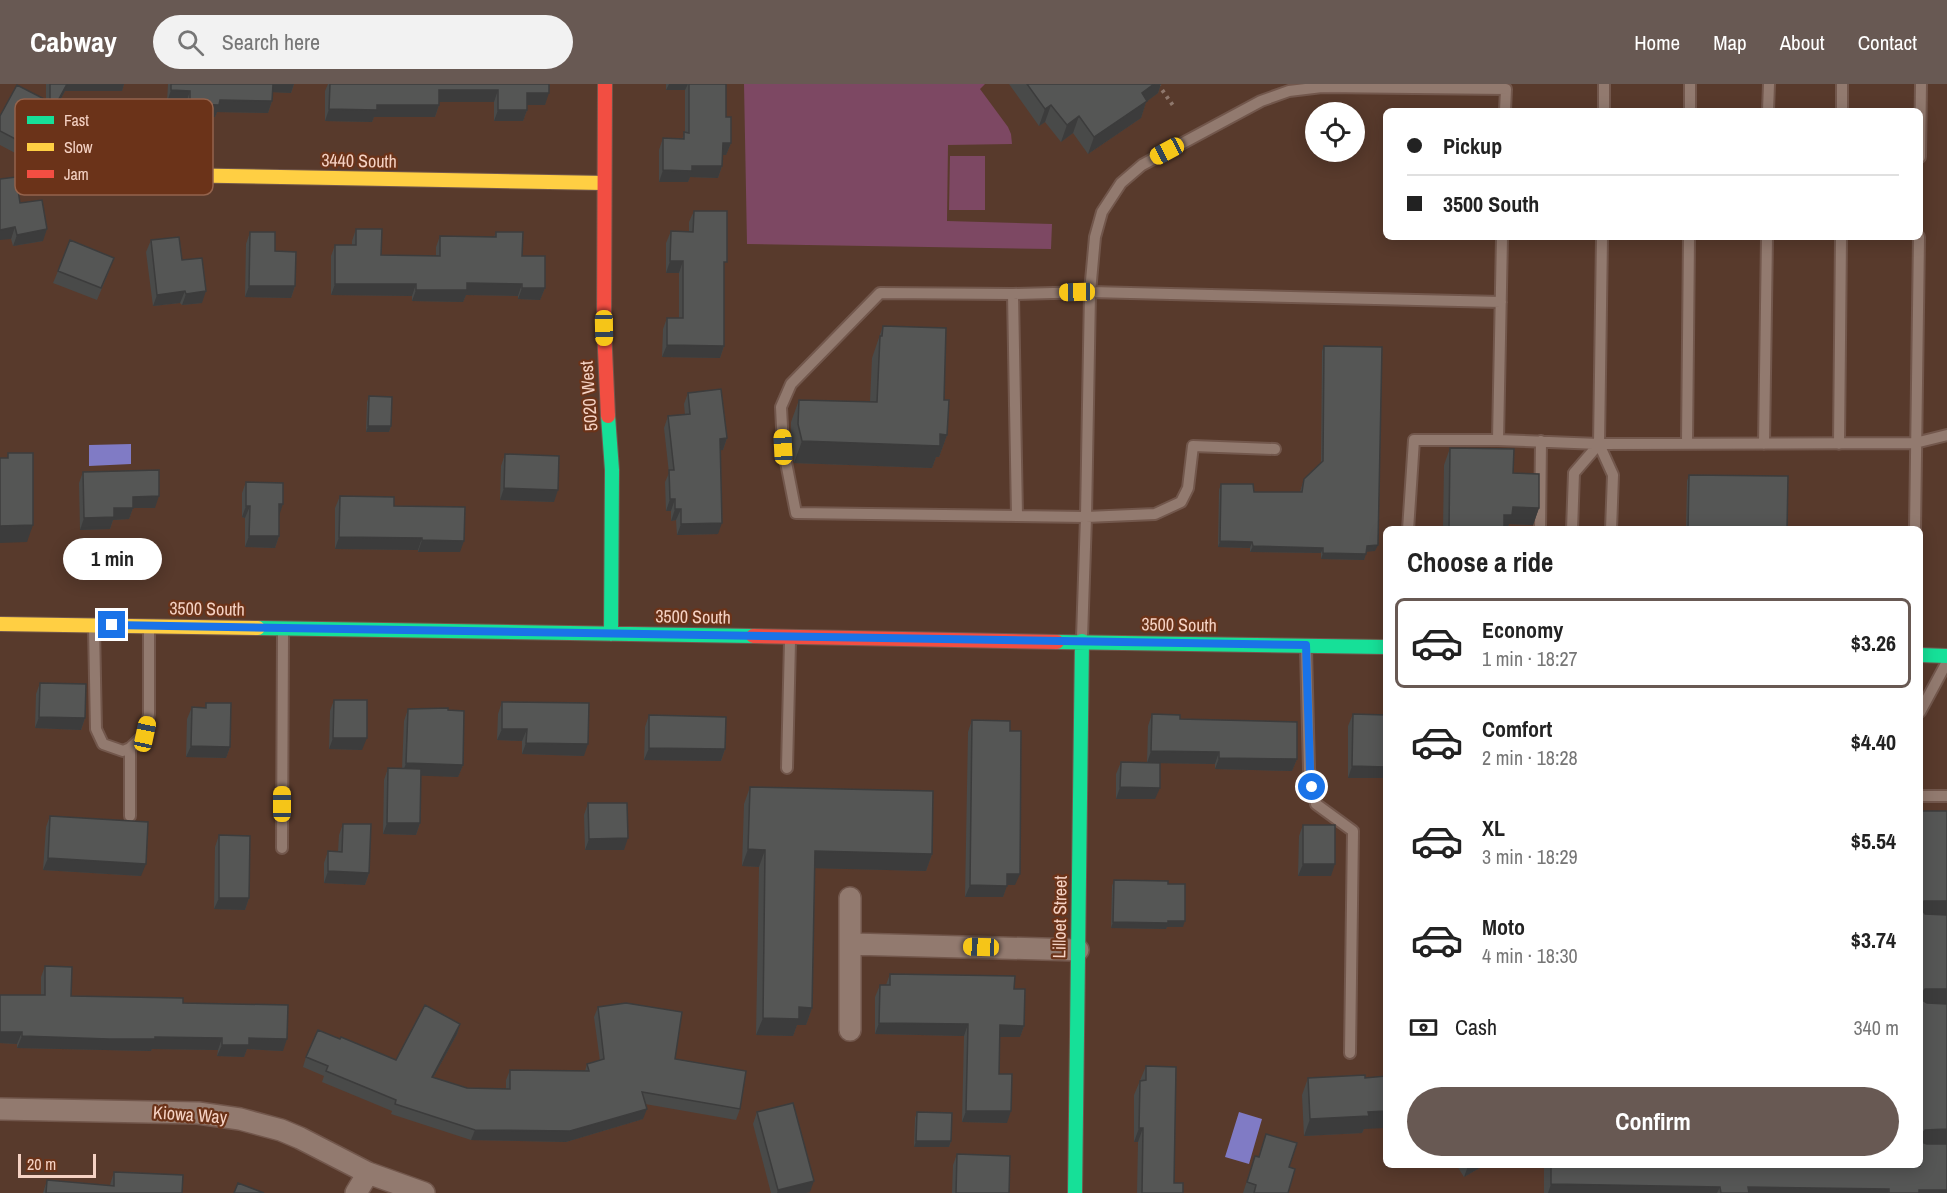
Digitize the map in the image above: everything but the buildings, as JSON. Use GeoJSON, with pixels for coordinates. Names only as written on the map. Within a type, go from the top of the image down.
{"type":"FeatureCollection","features":[{"type":"Feature","properties":{"kind":"street","name":"5020 West"},"geometry":{"type":"LineString","coordinates":[[605,84],[604,359],[612,470],[611,634]]}},
{"type":"Feature","properties":{"kind":"street","name":"3440 South"},"geometry":{"type":"LineString","coordinates":[[213,176],[604,183]]}},
{"type":"Feature","properties":{"kind":"street","name":"3500 South"},"geometry":{"type":"LineString","coordinates":[[0,624],[1383,647]]}},
{"type":"Feature","properties":{"kind":"street","name":"Lilloet Street"},"geometry":{"type":"LineString","coordinates":[[1075,1193],[1082,641]]}},
{"type":"Feature","properties":{"kind":"street"},"geometry":{"type":"LineString","coordinates":[[1923,655],[1947,656]]}},
{"type":"Feature","properties":{"kind":"street"},"geometry":{"type":"LineString","coordinates":[[850,898],[850,1030]]}},
{"type":"Feature","properties":{"kind":"street"},"geometry":{"type":"LineString","coordinates":[[851,944],[1078,950]]}},
{"type":"Feature","properties":{"kind":"street","name":"Kiowa Way"},"geometry":{"type":"LineString","coordinates":[[0,1109],[176,1112],[230,1117],[261,1124],[300,1138],[368,1173],[424,1193]]}},
{"type":"Feature","properties":{"kind":"street"},"geometry":{"type":"LineString","coordinates":[[356,1193],[368,1173]]}},
{"type":"Feature","properties":{"kind":"lane"},"geometry":{"type":"LineString","coordinates":[[1604,84],[1604,108]]}},
{"type":"Feature","properties":{"kind":"lane"},"geometry":{"type":"LineString","coordinates":[[1690,84],[1690,108]]}},
{"type":"Feature","properties":{"kind":"lane"},"geometry":{"type":"LineString","coordinates":[[1768,84],[1768,108]]}},
{"type":"Feature","properties":{"kind":"lane"},"geometry":{"type":"LineString","coordinates":[[1842,84],[1842,108]]}},
{"type":"Feature","properties":{"kind":"lane"},"geometry":{"type":"LineString","coordinates":[[1921,84],[1921,108]]}},
{"type":"Feature","properties":{"kind":"lane"},"geometry":{"type":"LineString","coordinates":[[1082,641],[1090,292],[1095,237],[1102,212],[1121,183],[1142,165],[1261,101],[1289,91],[1322,87],[1505,86],[1505,108]]}},
{"type":"Feature","properties":{"kind":"lane"},"geometry":{"type":"LineString","coordinates":[[1498,440],[1502,240]]}},
{"type":"Feature","properties":{"kind":"lane"},"geometry":{"type":"LineString","coordinates":[[1602,240],[1599,444],[1613,475],[1611,526]]}},
{"type":"Feature","properties":{"kind":"lane"},"geometry":{"type":"LineString","coordinates":[[1687,444],[1689,240]]}},
{"type":"Feature","properties":{"kind":"lane"},"geometry":{"type":"LineString","coordinates":[[1764,444],[1767,240]]}},
{"type":"Feature","properties":{"kind":"lane"},"geometry":{"type":"LineString","coordinates":[[1839,444],[1841,240]]}},
{"type":"Feature","properties":{"kind":"lane"},"geometry":{"type":"LineString","coordinates":[[1915,526],[1919,240]]}},
{"type":"Feature","properties":{"kind":"lane"},"geometry":{"type":"LineString","coordinates":[[1275,449],[1193,446],[1188,488],[1181,502],[1155,514],[1086,517],[796,513],[783,447],[781,407],[791,384],[880,293],[1090,292],[1501,302]]}},
{"type":"Feature","properties":{"kind":"lane"},"geometry":{"type":"LineString","coordinates":[[1013,294],[1017,516]]}},
{"type":"Feature","properties":{"kind":"lane"},"geometry":{"type":"LineString","coordinates":[[1408,526],[1414,440],[1498,440],[1599,444],[1839,444],[1915,443],[1947,435]]}},
{"type":"Feature","properties":{"kind":"lane"},"geometry":{"type":"LineString","coordinates":[[1540,526],[1541,441]]}},
{"type":"Feature","properties":{"kind":"lane"},"geometry":{"type":"LineString","coordinates":[[1572,526],[1574,473],[1599,444]]}},
{"type":"Feature","properties":{"kind":"lane"},"geometry":{"type":"LineString","coordinates":[[94,625],[96,729],[103,744],[123,751],[130,748],[145,734],[149,714],[149,626]]}},
{"type":"Feature","properties":{"kind":"lane"},"geometry":{"type":"LineString","coordinates":[[282,848],[284,628]]}},
{"type":"Feature","properties":{"kind":"lane"},"geometry":{"type":"LineString","coordinates":[[787,768],[790,638]]}},
{"type":"Feature","properties":{"kind":"lane"},"geometry":{"type":"LineString","coordinates":[[1306,645],[1310,769],[1316,804],[1353,831],[1350,1053]]}},
{"type":"Feature","properties":{"kind":"lane"},"geometry":{"type":"LineString","coordinates":[[1923,706],[1947,662]]}},
{"type":"Feature","properties":{"kind":"lane"},"geometry":{"type":"LineString","coordinates":[[130,748],[130,816]]}},
{"type":"Feature","properties":{"kind":"lane"},"geometry":{"type":"LineString","coordinates":[[1923,796],[1947,796]]}},
{"type":"Feature","properties":{"kind":"path"},"geometry":{"type":"LineString","coordinates":[[1158,84],[1174,107]]}},
{"type":"Feature","properties":{"kind":"shaded area"},"geometry":{"type":"Polygon","coordinates":[[[744,84],[985,84],[980,89],[1008,127],[1012,144],[948,145],[947,221],[1052,224],[1051,249],[747,244],[744,84]]]}},
{"type":"Feature","properties":{"kind":"shaded area"},"geometry":{"type":"Polygon","coordinates":[[[950,156],[985,156],[985,210],[949,210],[950,156]]]}},
{"type":"Feature","properties":{"kind":"shaded area"},"geometry":{"type":"Polygon","coordinates":[[[131,444],[131,464],[89,466],[89,445],[131,444]]]}},
{"type":"Feature","properties":{"kind":"shaded area"},"geometry":{"type":"Polygon","coordinates":[[[1239,1112],[1262,1119],[1249,1164],[1225,1157],[1239,1112]]]}},
{"type":"Feature","properties":{"kind":"traffic: fast"},"geometry":{"type":"LineString","coordinates":[[608,416],[612,470],[611,634]]}},
{"type":"Feature","properties":{"kind":"traffic: fast"},"geometry":{"type":"LineString","coordinates":[[258,628],[753,636]]}},
{"type":"Feature","properties":{"kind":"traffic: fast"},"geometry":{"type":"LineString","coordinates":[[1075,1193],[1082,641]]}},
{"type":"Feature","properties":{"kind":"traffic: fast"},"geometry":{"type":"LineString","coordinates":[[1057,642],[1383,647]]}},
{"type":"Feature","properties":{"kind":"traffic: fast"},"geometry":{"type":"LineString","coordinates":[[1923,655],[1947,656]]}},
{"type":"Feature","properties":{"kind":"traffic: slow"},"geometry":{"type":"LineString","coordinates":[[213,176],[604,183]]}},
{"type":"Feature","properties":{"kind":"traffic: slow"},"geometry":{"type":"LineString","coordinates":[[0,624],[258,628]]}},
{"type":"Feature","properties":{"kind":"traffic: jam"},"geometry":{"type":"LineString","coordinates":[[605,84],[604,328],[608,416]]}},
{"type":"Feature","properties":{"kind":"traffic: jam"},"geometry":{"type":"LineString","coordinates":[[753,636],[1057,642]]}},
{"type":"Feature","properties":{"kind":"route"},"geometry":{"type":"LineString","coordinates":[[112,625],[1306,645],[1312,787]]}}]}
